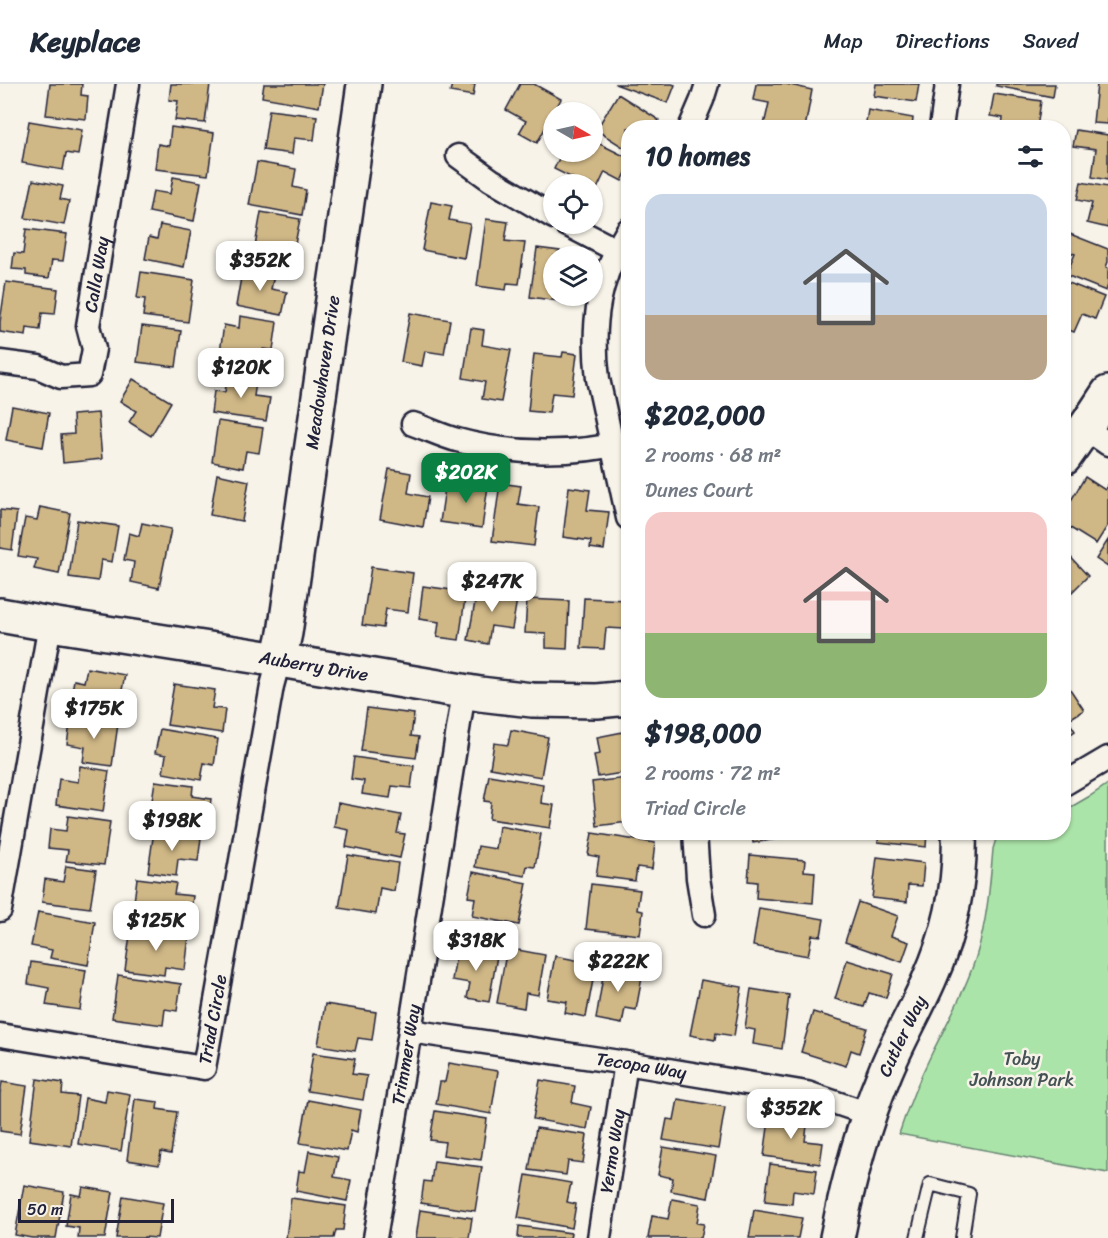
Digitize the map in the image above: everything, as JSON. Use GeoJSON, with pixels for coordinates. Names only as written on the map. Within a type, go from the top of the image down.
{"type":"FeatureCollection","features":[{"type":"Feature","properties":{"kind":"street","name":"Calla Way"},"geometry":{"type":"LineString","coordinates":[[0,362],[38,367],[61,377],[88,375],[94,349],[88,326],[128,84]]}},
{"type":"Feature","properties":{"kind":"street","name":"Meadowhaven Drive"},"geometry":{"type":"LineString","coordinates":[[279,660],[289,609],[364,84]]}},
{"type":"Feature","properties":{"kind":"street"},"geometry":{"type":"LineString","coordinates":[[693,120],[706,84]]}},
{"type":"Feature","properties":{"kind":"street"},"geometry":{"type":"LineString","coordinates":[[942,120],[947,84]]}},
{"type":"Feature","properties":{"kind":"street"},"geometry":{"type":"LineString","coordinates":[[458,156],[490,180],[543,211]]}},
{"type":"Feature","properties":{"kind":"street"},"geometry":{"type":"LineString","coordinates":[[585,234],[616,250]]}},
{"type":"Feature","properties":{"kind":"street"},"geometry":{"type":"LineString","coordinates":[[413,424],[456,440],[503,449],[559,451],[620,444],[598,379],[595,335],[601,292],[607,271],[621,242]]}},
{"type":"Feature","properties":{"kind":"street"},"geometry":{"type":"LineString","coordinates":[[1071,453],[1097,436],[1108,393]]}},
{"type":"Feature","properties":{"kind":"street","name":"Auberry Drive"},"geometry":{"type":"LineString","coordinates":[[0,615],[464,692],[532,700],[597,701],[621,699]]}},
{"type":"Feature","properties":{"kind":"street"},"geometry":{"type":"LineString","coordinates":[[0,910],[50,624]]}},
{"type":"Feature","properties":{"kind":"street","name":"Triad Circle"},"geometry":{"type":"LineString","coordinates":[[0,1035],[204,1068],[272,686],[279,660]]}},
{"type":"Feature","properties":{"kind":"street","name":"Trimmer Way"},"geometry":{"type":"LineString","coordinates":[[375,1238],[464,692]]}},
{"type":"Feature","properties":{"kind":"street"},"geometry":{"type":"LineString","coordinates":[[1071,780],[1108,758]]}},
{"type":"Feature","properties":{"kind":"street"},"geometry":{"type":"LineString","coordinates":[[696,840],[698,878],[704,915]]}},
{"type":"Feature","properties":{"kind":"street","name":"Cutler Way"},"geometry":{"type":"LineString","coordinates":[[837,1238],[846,1192],[869,1114],[891,1058],[929,980],[946,936],[956,891],[959,840]]}},
{"type":"Feature","properties":{"kind":"street","name":"Tecopa Way"},"geometry":{"type":"LineString","coordinates":[[410,1031],[807,1093],[869,1114]]}},
{"type":"Feature","properties":{"kind":"street","name":"Yermo Way"},"geometry":{"type":"LineString","coordinates":[[599,1238],[626,1063]]}},
{"type":"Feature","properties":{"kind":"lane"},"geometry":{"type":"LineString","coordinates":[[917,1238],[930,1184],[969,1194],[962,1238]]}},
{"type":"Feature","properties":{"kind":"green space","name":"Toby Johnson Park"},"geometry":{"type":"Polygon","coordinates":[[[1108,784],[1108,1173],[899,1134],[918,1083],[972,970],[985,917],[996,840],[1071,840],[1071,807],[1108,784]]]}},
{"type":"Feature","properties":{"kind":"building"},"geometry":{"type":"Polygon","coordinates":[[[50,84],[82,84],[81,95],[88,96],[86,119],[46,115],[50,84]]]}},
{"type":"Feature","properties":{"kind":"building"},"geometry":{"type":"Polygon","coordinates":[[[171,84],[210,84],[205,123],[175,120],[178,101],[169,100],[171,84]]]}},
{"type":"Feature","properties":{"kind":"building"},"geometry":{"type":"Polygon","coordinates":[[[264,84],[323,84],[319,107],[262,97],[264,84]]]}},
{"type":"Feature","properties":{"kind":"building"},"geometry":{"type":"Polygon","coordinates":[[[452,84],[475,84],[473,96],[450,92],[452,84]]]}},
{"type":"Feature","properties":{"kind":"building"},"geometry":{"type":"Polygon","coordinates":[[[520,84],[534,84],[561,99],[559,102],[543,102],[543,132],[537,143],[519,133],[526,121],[506,110],[520,84]]]}},
{"type":"Feature","properties":{"kind":"building"},"geometry":{"type":"Polygon","coordinates":[[[615,84],[672,84],[675,85],[668,103],[615,84]]]}},
{"type":"Feature","properties":{"kind":"building"},"geometry":{"type":"Polygon","coordinates":[[[756,84],[786,84],[812,90],[806,120],[765,120],[769,103],[753,100],[756,84]]]}},
{"type":"Feature","properties":{"kind":"building"},"geometry":{"type":"Polygon","coordinates":[[[876,84],[919,84],[916,102],[874,96],[876,84]]]}},
{"type":"Feature","properties":{"kind":"building"},"geometry":{"type":"Polygon","coordinates":[[[996,84],[1055,84],[1053,97],[996,86],[996,84]]]}},
{"type":"Feature","properties":{"kind":"building"},"geometry":{"type":"Polygon","coordinates":[[[1097,84],[1108,84],[1108,124],[1093,123],[1097,84]]]}},
{"type":"Feature","properties":{"kind":"building"},"geometry":{"type":"Polygon","coordinates":[[[618,94],[659,120],[621,120],[621,146],[603,134],[603,119],[618,94]]]}},
{"type":"Feature","properties":{"kind":"building"},"geometry":{"type":"Polygon","coordinates":[[[994,94],[1041,101],[1038,120],[1003,120],[1003,118],[990,116],[994,94]]]}},
{"type":"Feature","properties":{"kind":"building"},"geometry":{"type":"Polygon","coordinates":[[[269,110],[317,116],[314,140],[294,138],[292,154],[263,150],[269,110]]]}},
{"type":"Feature","properties":{"kind":"building"},"geometry":{"type":"Polygon","coordinates":[[[868,110],[913,118],[913,120],[866,120],[868,110]]]}},
{"type":"Feature","properties":{"kind":"building"},"geometry":{"type":"Polygon","coordinates":[[[29,121],[82,130],[78,155],[66,153],[63,170],[22,163],[29,121]]]}},
{"type":"Feature","properties":{"kind":"building"},"geometry":{"type":"Polygon","coordinates":[[[171,127],[214,133],[208,175],[155,169],[158,144],[169,146],[171,127]]]}},
{"type":"Feature","properties":{"kind":"building"},"geometry":{"type":"Polygon","coordinates":[[[1076,130],[1108,135],[1108,180],[1092,177],[1096,149],[1073,146],[1076,130]]]}},
{"type":"Feature","properties":{"kind":"building"},"geometry":{"type":"Polygon","coordinates":[[[603,146],[621,154],[621,180],[605,172],[603,176],[603,174],[564,174],[554,169],[557,162],[603,162],[603,146]]]}},
{"type":"Feature","properties":{"kind":"building"},"geometry":{"type":"Polygon","coordinates":[[[257,162],[296,169],[293,187],[306,190],[302,215],[249,205],[257,162]]]}},
{"type":"Feature","properties":{"kind":"building"},"geometry":{"type":"Polygon","coordinates":[[[173,177],[201,182],[194,221],[149,212],[153,191],[170,194],[173,177]]]}},
{"type":"Feature","properties":{"kind":"building"},"geometry":{"type":"Polygon","coordinates":[[[33,180],[63,186],[60,199],[69,201],[64,225],[25,218],[33,180]]]}},
{"type":"Feature","properties":{"kind":"building"},"geometry":{"type":"Polygon","coordinates":[[[1081,182],[1108,187],[1108,228],[1087,223],[1092,203],[1077,200],[1081,182]]]}},
{"type":"Feature","properties":{"kind":"building"},"geometry":{"type":"Polygon","coordinates":[[[431,202],[452,206],[449,220],[470,224],[464,258],[422,250],[431,202]]]}},
{"type":"Feature","properties":{"kind":"building"},"geometry":{"type":"Polygon","coordinates":[[[261,212],[300,219],[295,244],[286,242],[283,258],[254,252],[261,212]]]}},
{"type":"Feature","properties":{"kind":"building"},"geometry":{"type":"Polygon","coordinates":[[[486,219],[508,222],[505,241],[525,243],[519,284],[507,283],[506,290],[477,286],[486,219]]]}},
{"type":"Feature","properties":{"kind":"building"},"geometry":{"type":"Polygon","coordinates":[[[160,225],[191,231],[184,267],[145,259],[149,237],[157,239],[160,225]]]}},
{"type":"Feature","properties":{"kind":"building"},"geometry":{"type":"Polygon","coordinates":[[[26,229],[67,234],[63,261],[52,260],[49,278],[26,275],[26,270],[12,269],[14,253],[23,254],[26,229]]]}},
{"type":"Feature","properties":{"kind":"building"},"geometry":{"type":"Polygon","coordinates":[[[1071,234],[1108,249],[1106,291],[1071,277],[1071,263],[1075,254],[1071,253],[1071,234]]]}},
{"type":"Feature","properties":{"kind":"building"},"geometry":{"type":"Polygon","coordinates":[[[537,248],[543,249],[543,299],[530,297],[537,248]]]}},
{"type":"Feature","properties":{"kind":"building"},"geometry":{"type":"Polygon","coordinates":[[[243,266],[275,271],[271,289],[287,292],[282,315],[236,306],[243,266]]]}},
{"type":"Feature","properties":{"kind":"building"},"geometry":{"type":"Polygon","coordinates":[[[141,272],[194,280],[188,322],[143,316],[145,299],[137,298],[141,272]]]}},
{"type":"Feature","properties":{"kind":"building"},"geometry":{"type":"Polygon","coordinates":[[[6,282],[58,289],[55,314],[42,313],[40,330],[27,328],[26,336],[0,332],[6,282]]]}},
{"type":"Feature","properties":{"kind":"building"},"geometry":{"type":"Polygon","coordinates":[[[1071,284],[1104,297],[1095,319],[1082,314],[1074,332],[1071,331],[1071,284]]]}},
{"type":"Feature","properties":{"kind":"building"},"geometry":{"type":"Polygon","coordinates":[[[410,313],[450,320],[444,354],[425,351],[422,366],[401,362],[410,313]]]}},
{"type":"Feature","properties":{"kind":"building"},"geometry":{"type":"Polygon","coordinates":[[[240,316],[277,322],[273,350],[263,349],[259,371],[218,365],[224,325],[239,328],[240,316]]]}},
{"type":"Feature","properties":{"kind":"building"},"geometry":{"type":"Polygon","coordinates":[[[142,326],[181,331],[176,367],[137,362],[142,326]]]}},
{"type":"Feature","properties":{"kind":"building"},"geometry":{"type":"Polygon","coordinates":[[[471,328],[484,330],[482,345],[511,350],[501,402],[482,399],[485,382],[463,378],[471,328]]]}},
{"type":"Feature","properties":{"kind":"building"},"geometry":{"type":"Polygon","coordinates":[[[563,352],[577,354],[572,395],[552,393],[549,413],[528,411],[534,354],[562,357],[563,352]]]}},
{"type":"Feature","properties":{"kind":"building"},"geometry":{"type":"Polygon","coordinates":[[[228,372],[257,376],[254,396],[270,398],[266,421],[211,413],[214,391],[225,392],[228,372]]]}},
{"type":"Feature","properties":{"kind":"building"},"geometry":{"type":"Polygon","coordinates":[[[133,379],[171,402],[151,436],[129,422],[136,411],[120,401],[133,379]]]}},
{"type":"Feature","properties":{"kind":"building"},"geometry":{"type":"Polygon","coordinates":[[[12,406],[49,413],[43,447],[6,440],[12,406]]]}},
{"type":"Feature","properties":{"kind":"building"},"geometry":{"type":"Polygon","coordinates":[[[98,413],[102,459],[63,463],[61,435],[74,434],[73,415],[98,413]]]}},
{"type":"Feature","properties":{"kind":"building"},"geometry":{"type":"Polygon","coordinates":[[[218,421],[263,428],[259,453],[246,451],[243,468],[212,462],[218,421]]]}},
{"type":"Feature","properties":{"kind":"building"},"geometry":{"type":"Polygon","coordinates":[[[389,469],[411,473],[408,493],[428,497],[423,527],[380,519],[389,469]]]}},
{"type":"Feature","properties":{"kind":"building"},"geometry":{"type":"Polygon","coordinates":[[[217,474],[249,481],[242,521],[210,515],[217,474]]]}},
{"type":"Feature","properties":{"kind":"building"},"geometry":{"type":"Polygon","coordinates":[[[468,476],[489,479],[482,528],[440,522],[445,488],[466,491],[468,476]]]}},
{"type":"Feature","properties":{"kind":"building"},"geometry":{"type":"Polygon","coordinates":[[[1085,477],[1105,490],[1108,485],[1108,525],[1096,544],[1071,528],[1071,500],[1085,477]]]}},
{"type":"Feature","properties":{"kind":"building"},"geometry":{"type":"Polygon","coordinates":[[[500,483],[521,486],[518,504],[539,507],[534,546],[492,541],[500,483]]]}},
{"type":"Feature","properties":{"kind":"building"},"geometry":{"type":"Polygon","coordinates":[[[569,487],[590,490],[587,510],[609,512],[604,550],[590,548],[591,541],[563,537],[569,487]]]}},
{"type":"Feature","properties":{"kind":"building"},"geometry":{"type":"Polygon","coordinates":[[[40,507],[70,513],[59,574],[34,569],[37,559],[18,556],[25,518],[37,520],[40,507]]]}},
{"type":"Feature","properties":{"kind":"building"},"geometry":{"type":"Polygon","coordinates":[[[0,510],[17,512],[12,550],[0,548],[0,510]]]}},
{"type":"Feature","properties":{"kind":"building"},"geometry":{"type":"Polygon","coordinates":[[[77,520],[118,526],[112,562],[101,560],[98,581],[69,577],[77,520]]]}},
{"type":"Feature","properties":{"kind":"building"},"geometry":{"type":"Polygon","coordinates":[[[142,523],[171,529],[159,588],[131,582],[134,562],[124,560],[129,533],[139,536],[142,523]]]}},
{"type":"Feature","properties":{"kind":"building"},"geometry":{"type":"Polygon","coordinates":[[[1108,540],[1108,567],[1096,559],[1108,540]]]}},
{"type":"Feature","properties":{"kind":"building"},"geometry":{"type":"Polygon","coordinates":[[[1071,558],[1088,576],[1071,593],[1071,558]]]}},
{"type":"Feature","properties":{"kind":"building"},"geometry":{"type":"Polygon","coordinates":[[[371,567],[413,573],[408,612],[386,609],[383,628],[362,625],[371,567]]]}},
{"type":"Feature","properties":{"kind":"building"},"geometry":{"type":"Polygon","coordinates":[[[423,586],[466,592],[459,640],[437,637],[439,622],[419,619],[423,586]]]}},
{"type":"Feature","properties":{"kind":"building"},"geometry":{"type":"Polygon","coordinates":[[[478,586],[518,593],[512,629],[491,626],[488,644],[468,640],[478,586]]]}},
{"type":"Feature","properties":{"kind":"building"},"geometry":{"type":"Polygon","coordinates":[[[584,598],[621,600],[621,629],[606,628],[604,649],[581,648],[584,598]]]}},
{"type":"Feature","properties":{"kind":"building"},"geometry":{"type":"Polygon","coordinates":[[[527,599],[569,601],[567,649],[546,648],[546,634],[525,633],[527,599]]]}},
{"type":"Feature","properties":{"kind":"building"},"geometry":{"type":"Polygon","coordinates":[[[87,668],[125,675],[121,695],[133,698],[129,720],[69,708],[74,680],[84,682],[87,668]]]}},
{"type":"Feature","properties":{"kind":"building"},"geometry":{"type":"Polygon","coordinates":[[[174,684],[215,690],[212,708],[225,709],[222,733],[167,725],[174,684]]]}},
{"type":"Feature","properties":{"kind":"building"},"geometry":{"type":"Polygon","coordinates":[[[1071,690],[1084,710],[1071,718],[1071,690]]]}},
{"type":"Feature","properties":{"kind":"building"},"geometry":{"type":"Polygon","coordinates":[[[367,708],[414,714],[411,736],[419,737],[416,758],[361,751],[367,708]]]}},
{"type":"Feature","properties":{"kind":"building"},"geometry":{"type":"Polygon","coordinates":[[[71,717],[118,724],[112,766],[83,762],[85,747],[67,744],[71,717]]]}},
{"type":"Feature","properties":{"kind":"building"},"geometry":{"type":"Polygon","coordinates":[[[160,729],[218,739],[214,765],[204,763],[201,780],[163,773],[166,755],[155,753],[160,729]]]}},
{"type":"Feature","properties":{"kind":"building"},"geometry":{"type":"Polygon","coordinates":[[[511,730],[548,737],[541,777],[490,768],[494,743],[508,745],[511,730]]]}},
{"type":"Feature","properties":{"kind":"building"},"geometry":{"type":"Polygon","coordinates":[[[621,732],[621,773],[598,777],[594,755],[600,754],[597,737],[621,732]]]}},
{"type":"Feature","properties":{"kind":"building"},"geometry":{"type":"Polygon","coordinates":[[[354,757],[414,766],[411,788],[392,786],[390,798],[362,794],[364,781],[351,779],[354,757]]]}},
{"type":"Feature","properties":{"kind":"building"},"geometry":{"type":"Polygon","coordinates":[[[80,766],[109,771],[103,812],[56,805],[59,779],[78,782],[80,766]]]}},
{"type":"Feature","properties":{"kind":"building"},"geometry":{"type":"Polygon","coordinates":[[[489,775],[543,784],[541,803],[554,805],[550,828],[489,819],[491,802],[484,801],[489,775]]]}},
{"type":"Feature","properties":{"kind":"building"},"geometry":{"type":"Polygon","coordinates":[[[621,779],[621,823],[597,826],[592,782],[621,779]]]}},
{"type":"Feature","properties":{"kind":"building"},"geometry":{"type":"Polygon","coordinates":[[[155,781],[193,786],[192,796],[211,799],[207,829],[149,820],[155,781]]]}},
{"type":"Feature","properties":{"kind":"building"},"geometry":{"type":"Polygon","coordinates":[[[338,803],[401,815],[397,833],[405,834],[400,858],[346,847],[349,830],[334,827],[338,803]]]}},
{"type":"Feature","properties":{"kind":"building"},"geometry":{"type":"Polygon","coordinates":[[[68,816],[110,822],[104,865],[66,861],[68,850],[48,848],[50,829],[66,831],[68,816]]]}},
{"type":"Feature","properties":{"kind":"building"},"geometry":{"type":"Polygon","coordinates":[[[499,826],[541,834],[535,867],[527,866],[525,876],[475,867],[478,846],[496,849],[499,826]]]}},
{"type":"Feature","properties":{"kind":"building"},"geometry":{"type":"Polygon","coordinates":[[[154,831],[201,838],[198,861],[178,859],[176,876],[148,872],[154,831]]]}},
{"type":"Feature","properties":{"kind":"building"},"geometry":{"type":"Polygon","coordinates":[[[592,833],[621,838],[621,840],[655,843],[652,869],[637,867],[635,881],[596,876],[599,857],[588,855],[592,833]]]}},
{"type":"Feature","properties":{"kind":"building"},"geometry":{"type":"Polygon","coordinates":[[[753,840],[771,840],[753,843],[753,840]]]}},
{"type":"Feature","properties":{"kind":"building"},"geometry":{"type":"Polygon","coordinates":[[[878,840],[926,840],[926,847],[878,842],[878,840]]]}},
{"type":"Feature","properties":{"kind":"building"},"geometry":{"type":"Polygon","coordinates":[[[348,855],[398,863],[394,891],[380,888],[376,914],[339,908],[348,855]]]}},
{"type":"Feature","properties":{"kind":"building"},"geometry":{"type":"Polygon","coordinates":[[[750,855],[805,860],[804,871],[815,872],[813,903],[756,898],[757,882],[748,881],[750,855]]]}},
{"type":"Feature","properties":{"kind":"building"},"geometry":{"type":"Polygon","coordinates":[[[877,857],[924,863],[922,886],[908,885],[907,902],[872,898],[877,857]]]}},
{"type":"Feature","properties":{"kind":"building"},"geometry":{"type":"Polygon","coordinates":[[[66,866],[96,870],[90,908],[42,902],[45,879],[63,882],[66,866]]]}},
{"type":"Feature","properties":{"kind":"building"},"geometry":{"type":"Polygon","coordinates":[[[473,872],[527,883],[519,925],[472,916],[475,898],[468,897],[473,872]]]}},
{"type":"Feature","properties":{"kind":"building"},"geometry":{"type":"Polygon","coordinates":[[[137,878],[176,883],[174,894],[193,896],[189,926],[132,918],[137,878]]]}},
{"type":"Feature","properties":{"kind":"building"},"geometry":{"type":"Polygon","coordinates":[[[591,884],[640,890],[637,910],[643,911],[640,935],[586,929],[591,884]]]}},
{"type":"Feature","properties":{"kind":"building"},"geometry":{"type":"Polygon","coordinates":[[[858,902],[898,916],[891,936],[909,942],[902,962],[845,942],[858,902]]]}},
{"type":"Feature","properties":{"kind":"building"},"geometry":{"type":"Polygon","coordinates":[[[759,908],[824,919],[821,936],[812,935],[808,956],[753,946],[759,908]]]}},
{"type":"Feature","properties":{"kind":"building"},"geometry":{"type":"Polygon","coordinates":[[[38,912],[95,922],[88,965],[50,958],[52,950],[31,946],[38,912]]]}},
{"type":"Feature","properties":{"kind":"building"},"geometry":{"type":"Polygon","coordinates":[[[131,928],[189,936],[185,970],[165,967],[164,975],[125,970],[131,928]]]}},
{"type":"Feature","properties":{"kind":"building"},"geometry":{"type":"Polygon","coordinates":[[[474,946],[498,950],[489,1002],[467,998],[470,983],[452,980],[457,950],[473,953],[474,946]]]}},
{"type":"Feature","properties":{"kind":"building"},"geometry":{"type":"Polygon","coordinates":[[[507,948],[545,955],[538,995],[526,993],[524,1008],[497,1003],[507,948]]]}},
{"type":"Feature","properties":{"kind":"building"},"geometry":{"type":"Polygon","coordinates":[[[555,956],[596,964],[586,1017],[565,1013],[567,1002],[547,999],[555,956]]]}},
{"type":"Feature","properties":{"kind":"building"},"geometry":{"type":"Polygon","coordinates":[[[847,960],[893,974],[886,998],[869,993],[864,1007],[835,999],[847,960]]]}},
{"type":"Feature","properties":{"kind":"building"},"geometry":{"type":"Polygon","coordinates":[[[31,962],[86,970],[80,1010],[46,1005],[49,988],[28,984],[31,962]]]}},
{"type":"Feature","properties":{"kind":"building"},"geometry":{"type":"Polygon","coordinates":[[[605,965],[643,972],[636,1010],[625,1008],[622,1024],[596,1019],[605,965]]]}},
{"type":"Feature","properties":{"kind":"building"},"geometry":{"type":"Polygon","coordinates":[[[118,975],[181,984],[177,1011],[165,1009],[163,1025],[112,1018],[118,975]]]}},
{"type":"Feature","properties":{"kind":"building"},"geometry":{"type":"Polygon","coordinates":[[[701,980],[742,987],[734,1036],[716,1033],[715,1040],[690,1035],[701,980]]]}},
{"type":"Feature","properties":{"kind":"building"},"geometry":{"type":"Polygon","coordinates":[[[751,989],[789,995],[782,1049],[753,1044],[755,1030],[745,1028],[751,989]]]}},
{"type":"Feature","properties":{"kind":"building"},"geometry":{"type":"Polygon","coordinates":[[[325,1004],[376,1012],[372,1040],[358,1038],[355,1051],[318,1045],[325,1004]]]}},
{"type":"Feature","properties":{"kind":"building"},"geometry":{"type":"Polygon","coordinates":[[[813,1012],[867,1028],[859,1053],[851,1050],[846,1066],[801,1052],[813,1012]]]}},
{"type":"Feature","properties":{"kind":"building"},"geometry":{"type":"Polygon","coordinates":[[[313,1053],[355,1059],[352,1074],[367,1076],[363,1100],[307,1091],[313,1053]]]}},
{"type":"Feature","properties":{"kind":"building"},"geometry":{"type":"Polygon","coordinates":[[[449,1063],[498,1071],[491,1114],[436,1104],[440,1082],[445,1082],[449,1063]]]}},
{"type":"Feature","properties":{"kind":"building"},"geometry":{"type":"Polygon","coordinates":[[[37,1079],[63,1083],[62,1094],[78,1096],[71,1146],[29,1140],[37,1079]]]}},
{"type":"Feature","properties":{"kind":"building"},"geometry":{"type":"Polygon","coordinates":[[[540,1080],[575,1086],[572,1103],[591,1107],[587,1129],[533,1119],[540,1080]]]}},
{"type":"Feature","properties":{"kind":"building"},"geometry":{"type":"Polygon","coordinates":[[[2,1082],[27,1086],[20,1134],[0,1131],[2,1082]]]}},
{"type":"Feature","properties":{"kind":"building"},"geometry":{"type":"Polygon","coordinates":[[[107,1090],[130,1094],[121,1151],[78,1144],[85,1098],[105,1102],[107,1090]]]}},
{"type":"Feature","properties":{"kind":"building"},"geometry":{"type":"Polygon","coordinates":[[[135,1099],[158,1102],[157,1109],[177,1112],[171,1154],[161,1152],[159,1165],[127,1160],[135,1099]]]}},
{"type":"Feature","properties":{"kind":"building"},"geometry":{"type":"Polygon","coordinates":[[[678,1099],[725,1107],[718,1149],[663,1140],[667,1119],[674,1120],[678,1099]]]}},
{"type":"Feature","properties":{"kind":"building"},"geometry":{"type":"Polygon","coordinates":[[[308,1100],[361,1110],[357,1132],[351,1130],[347,1151],[300,1143],[308,1100]]]}},
{"type":"Feature","properties":{"kind":"building"},"geometry":{"type":"Polygon","coordinates":[[[435,1111],[487,1119],[481,1160],[443,1155],[445,1142],[430,1140],[435,1111]]]}},
{"type":"Feature","properties":{"kind":"building"},"geometry":{"type":"Polygon","coordinates":[[[770,1113],[808,1119],[805,1141],[823,1143],[820,1164],[764,1156],[770,1113]]]}},
{"type":"Feature","properties":{"kind":"building"},"geometry":{"type":"Polygon","coordinates":[[[536,1128],[587,1135],[583,1163],[568,1161],[566,1175],[529,1170],[536,1128]]]}},
{"type":"Feature","properties":{"kind":"building"},"geometry":{"type":"Polygon","coordinates":[[[663,1147],[716,1156],[708,1198],[671,1191],[673,1178],[658,1175],[663,1147]]]}},
{"type":"Feature","properties":{"kind":"building"},"geometry":{"type":"Polygon","coordinates":[[[309,1151],[338,1157],[334,1177],[351,1180],[347,1201],[296,1191],[299,1171],[305,1172],[309,1151]]]}},
{"type":"Feature","properties":{"kind":"building"},"geometry":{"type":"Polygon","coordinates":[[[434,1161],[482,1167],[475,1211],[421,1203],[424,1181],[431,1182],[434,1161]]]}},
{"type":"Feature","properties":{"kind":"building"},"geometry":{"type":"Polygon","coordinates":[[[770,1164],[817,1170],[814,1194],[793,1191],[792,1204],[765,1201],[770,1164]]]}},
{"type":"Feature","properties":{"kind":"building"},"geometry":{"type":"Polygon","coordinates":[[[526,1175],[571,1183],[567,1202],[576,1204],[572,1228],[518,1218],[526,1175]]]}},
{"type":"Feature","properties":{"kind":"building"},"geometry":{"type":"Polygon","coordinates":[[[24,1185],[64,1192],[56,1238],[15,1235],[24,1185]]]}},
{"type":"Feature","properties":{"kind":"building"},"geometry":{"type":"Polygon","coordinates":[[[83,1187],[113,1192],[105,1238],[78,1238],[79,1228],[66,1226],[71,1194],[81,1196],[83,1187]]]}},
{"type":"Feature","properties":{"kind":"building"},"geometry":{"type":"Polygon","coordinates":[[[123,1196],[163,1203],[157,1238],[116,1238],[123,1196]]]}},
{"type":"Feature","properties":{"kind":"building"},"geometry":{"type":"Polygon","coordinates":[[[291,1198],[346,1206],[343,1230],[336,1230],[334,1238],[286,1238],[291,1198]]]}},
{"type":"Feature","properties":{"kind":"building"},"geometry":{"type":"Polygon","coordinates":[[[672,1199],[700,1204],[697,1223],[704,1224],[701,1238],[648,1238],[652,1216],[668,1219],[672,1199]]]}},
{"type":"Feature","properties":{"kind":"building"},"geometry":{"type":"Polygon","coordinates":[[[420,1210],[472,1218],[469,1238],[416,1238],[420,1210]]]}},
{"type":"Feature","properties":{"kind":"building"},"geometry":{"type":"Polygon","coordinates":[[[754,1210],[802,1218],[798,1238],[749,1238],[754,1210]]]}},
{"type":"Feature","properties":{"kind":"building"},"geometry":{"type":"Polygon","coordinates":[[[519,1226],[571,1233],[570,1238],[518,1238],[519,1226]]]}}]}
